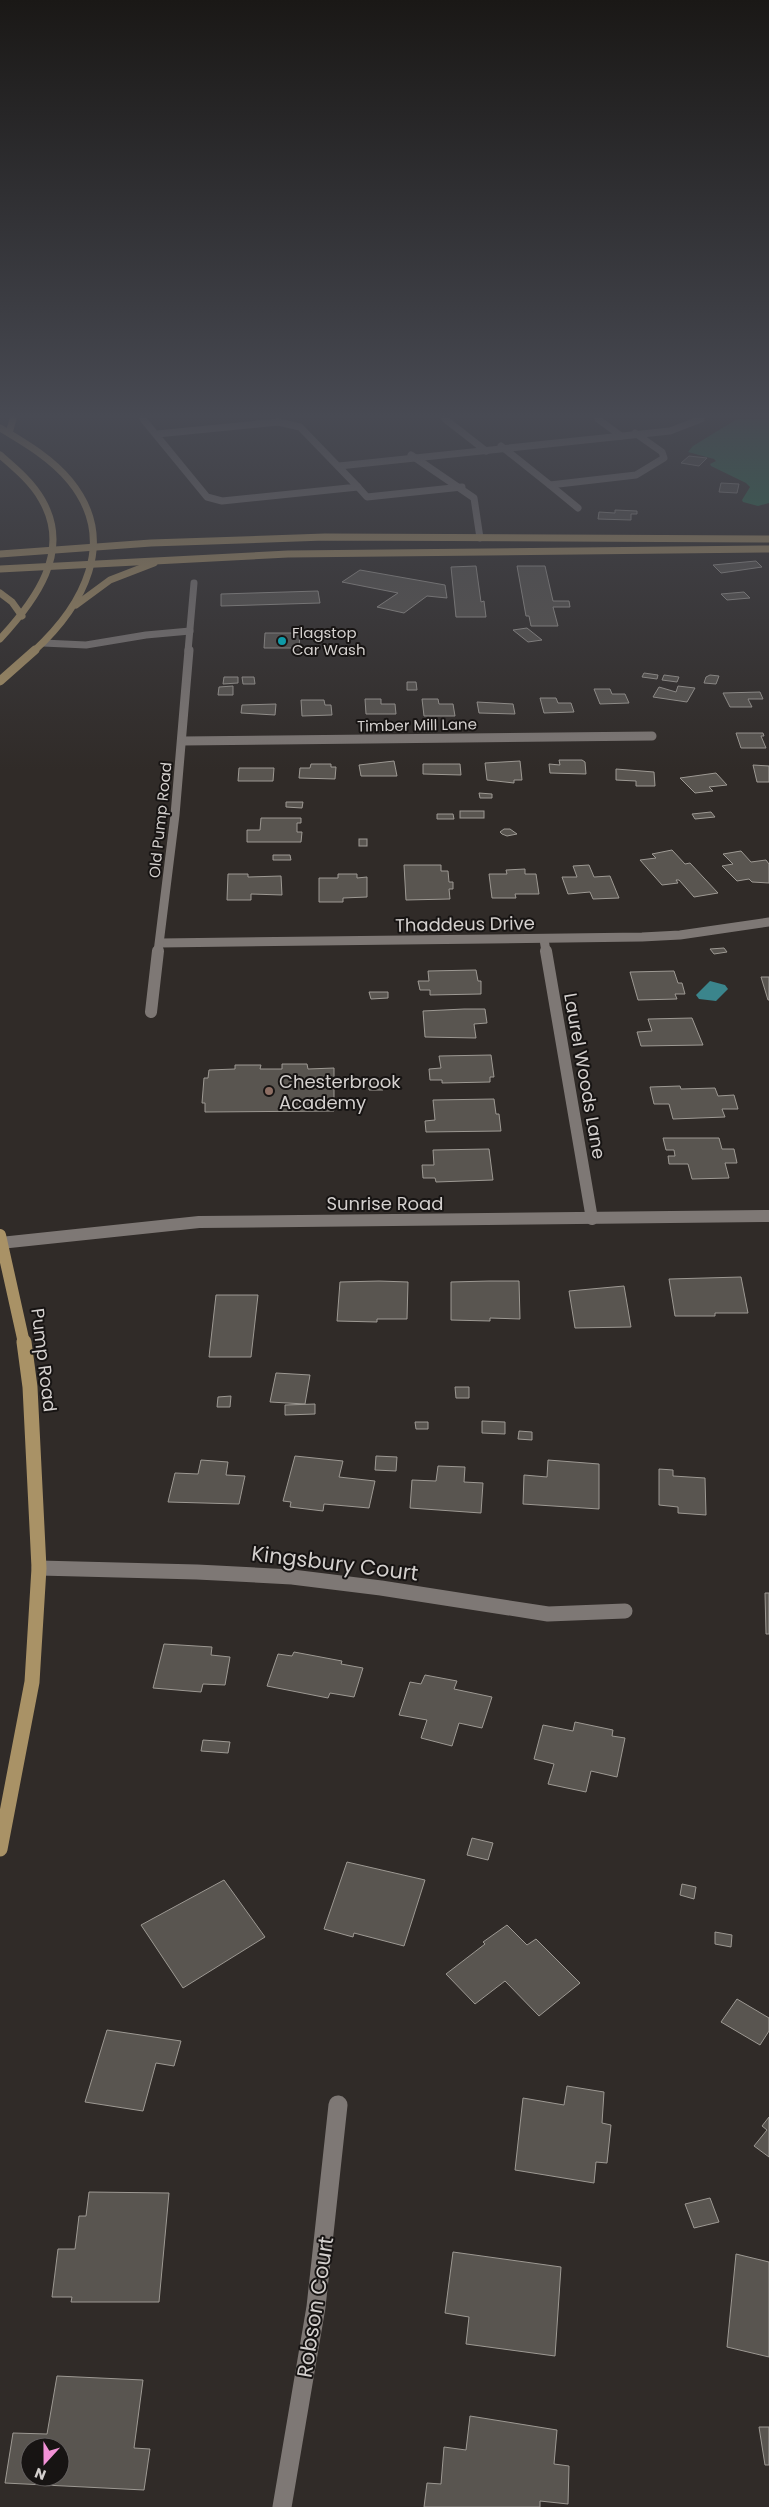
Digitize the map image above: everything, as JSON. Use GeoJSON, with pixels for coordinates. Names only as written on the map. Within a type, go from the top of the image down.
{"type":"FeatureCollection","features":[{"type":"Feature","properties":{"kind":"main road"},"geometry":{"type":"LineString","coordinates":[[0,639],[22,616],[47,577],[54,536]]}},
{"type":"Feature","properties":{"kind":"main road"},"geometry":{"type":"LineString","coordinates":[[0,681],[43,643],[72,608],[83,588],[93,562],[94,536]]}},
{"type":"Feature","properties":{"kind":"main road"},"geometry":{"type":"LineString","coordinates":[[0,554],[94,547],[281,538],[769,539]]}},
{"type":"Feature","properties":{"kind":"main road"},"geometry":{"type":"LineString","coordinates":[[0,569],[172,557],[328,551],[769,549]]}},
{"type":"Feature","properties":{"kind":"main road"},"geometry":{"type":"LineString","coordinates":[[72,608],[110,580],[172,557]]}},
{"type":"Feature","properties":{"kind":"main road"},"geometry":{"type":"LineString","coordinates":[[0,593],[12,602],[22,616]]}},
{"type":"Feature","properties":{"kind":"main road","name":"Pump Road"},"geometry":{"type":"LineString","coordinates":[[0,1849],[32,1682],[38,1568],[30,1388],[23,1334],[1,1240]]}},
{"type":"Feature","properties":{"kind":"street","name":"Old Pump Road"},"geometry":{"type":"LineString","coordinates":[[151,1012],[182,741],[194,583]]}},
{"type":"Feature","properties":{"kind":"street"},"geometry":{"type":"LineString","coordinates":[[43,643],[86,645],[146,635],[190,631]]}},
{"type":"Feature","properties":{"kind":"street","name":"Timber Mill Lane"},"geometry":{"type":"LineString","coordinates":[[182,741],[652,736]]}},
{"type":"Feature","properties":{"kind":"street","name":"Thaddeus Drive"},"geometry":{"type":"LineString","coordinates":[[160,944],[544,939],[680,935],[769,922]]}},
{"type":"Feature","properties":{"kind":"street","name":"Laurel Woods Lane"},"geometry":{"type":"LineString","coordinates":[[544,939],[592,1219]]}},
{"type":"Feature","properties":{"kind":"street","name":"Sunrise Road"},"geometry":{"type":"LineString","coordinates":[[1,1240],[200,1222],[769,1216]]}},
{"type":"Feature","properties":{"kind":"street","name":"Kingsbury Court"},"geometry":{"type":"LineString","coordinates":[[38,1568],[226,1572],[283,1576],[369,1585],[548,1614],[625,1611]]}},
{"type":"Feature","properties":{"kind":"street","name":"Robson Court"},"geometry":{"type":"LineString","coordinates":[[282,2507],[292,2456],[327,2227],[338,2105]]}},
{"type":"Feature","properties":{"kind":"water"},"geometry":{"type":"Polygon","coordinates":[[[710,981],[725,985],[728,989],[716,1001],[699,999],[696,995],[710,981]]]}},
{"type":"Feature","properties":{"kind":"building"},"geometry":{"type":"Polygon","coordinates":[[[756,561],[762,567],[721,573],[713,565],[756,561]]]}},
{"type":"Feature","properties":{"kind":"building"},"geometry":{"type":"Polygon","coordinates":[[[476,566],[481,602],[484,601],[486,617],[456,617],[451,567],[476,566]]]}},
{"type":"Feature","properties":{"kind":"building"},"geometry":{"type":"Polygon","coordinates":[[[517,566],[545,566],[553,601],[569,601],[570,607],[553,607],[558,626],[531,626],[529,616],[526,616],[517,566]]]}},
{"type":"Feature","properties":{"kind":"building"},"geometry":{"type":"Polygon","coordinates":[[[360,570],[445,585],[447,598],[427,596],[404,613],[377,607],[398,593],[342,582],[360,570]]]}},
{"type":"Feature","properties":{"kind":"building"},"geometry":{"type":"Polygon","coordinates":[[[318,591],[320,603],[221,606],[221,594],[318,591]]]}},
{"type":"Feature","properties":{"kind":"building"},"geometry":{"type":"Polygon","coordinates":[[[744,592],[750,598],[727,600],[721,594],[744,592]]]}},
{"type":"Feature","properties":{"kind":"building"},"geometry":{"type":"Polygon","coordinates":[[[527,628],[542,640],[528,642],[513,630],[527,628]]]}},
{"type":"Feature","properties":{"kind":"building","name":"Flagstop Car Wash"},"geometry":{"type":"Polygon","coordinates":[[[265,633],[300,633],[299,648],[264,648],[265,633]]]}},
{"type":"Feature","properties":{"kind":"building"},"geometry":{"type":"Polygon","coordinates":[[[644,673],[658,675],[657,679],[642,677],[644,673]]]}},
{"type":"Feature","properties":{"kind":"building"},"geometry":{"type":"Polygon","coordinates":[[[664,675],[679,677],[677,682],[662,680],[664,675]]]}},
{"type":"Feature","properties":{"kind":"building"},"geometry":{"type":"Polygon","coordinates":[[[710,675],[719,676],[716,684],[704,683],[706,677],[710,675]]]}},
{"type":"Feature","properties":{"kind":"building"},"geometry":{"type":"Polygon","coordinates":[[[224,677],[238,677],[238,683],[223,684],[224,677]]]}},
{"type":"Feature","properties":{"kind":"building"},"geometry":{"type":"Polygon","coordinates":[[[242,677],[254,677],[255,684],[243,684],[242,677]]]}},
{"type":"Feature","properties":{"kind":"building"},"geometry":{"type":"Polygon","coordinates":[[[407,682],[416,682],[417,690],[407,690],[407,682]]]}},
{"type":"Feature","properties":{"kind":"building"},"geometry":{"type":"Polygon","coordinates":[[[233,686],[233,695],[218,695],[219,687],[233,686]]]}},
{"type":"Feature","properties":{"kind":"building"},"geometry":{"type":"Polygon","coordinates":[[[678,686],[695,688],[687,702],[653,697],[659,687],[676,692],[678,686]]]}},
{"type":"Feature","properties":{"kind":"building"},"geometry":{"type":"Polygon","coordinates":[[[594,689],[610,689],[612,694],[625,694],[629,703],[600,704],[594,689]]]}},
{"type":"Feature","properties":{"kind":"building"},"geometry":{"type":"Polygon","coordinates":[[[760,692],[763,699],[748,699],[752,707],[730,707],[723,693],[760,692]]]}},
{"type":"Feature","properties":{"kind":"building"},"geometry":{"type":"Polygon","coordinates":[[[540,698],[556,698],[558,703],[571,703],[574,712],[544,713],[540,698]]]}},
{"type":"Feature","properties":{"kind":"building"},"geometry":{"type":"Polygon","coordinates":[[[365,699],[381,699],[381,704],[395,704],[396,714],[366,714],[365,699]]]}},
{"type":"Feature","properties":{"kind":"building"},"geometry":{"type":"Polygon","coordinates":[[[422,699],[438,699],[439,704],[453,704],[455,716],[424,716],[422,699]]]}},
{"type":"Feature","properties":{"kind":"building"},"geometry":{"type":"Polygon","coordinates":[[[301,700],[324,700],[325,705],[331,705],[332,715],[302,716],[301,700]]]}},
{"type":"Feature","properties":{"kind":"building"},"geometry":{"type":"Polygon","coordinates":[[[477,702],[513,704],[515,714],[479,713],[477,702]]]}},
{"type":"Feature","properties":{"kind":"building"},"geometry":{"type":"Polygon","coordinates":[[[276,704],[275,715],[241,713],[242,705],[276,704]]]}},
{"type":"Feature","properties":{"kind":"building"},"geometry":{"type":"Polygon","coordinates":[[[736,733],[763,733],[764,736],[761,736],[766,748],[741,748],[736,733]]]}},
{"type":"Feature","properties":{"kind":"building"},"geometry":{"type":"Polygon","coordinates":[[[559,760],[582,760],[585,762],[586,774],[550,773],[549,764],[560,765],[559,760]]]}},
{"type":"Feature","properties":{"kind":"building"},"geometry":{"type":"Polygon","coordinates":[[[394,761],[397,776],[361,776],[359,765],[394,761]]]}},
{"type":"Feature","properties":{"kind":"building"},"geometry":{"type":"Polygon","coordinates":[[[520,761],[522,780],[514,780],[514,783],[487,780],[485,763],[520,761]]]}},
{"type":"Feature","properties":{"kind":"building"},"geometry":{"type":"Polygon","coordinates":[[[311,764],[331,764],[331,767],[336,767],[335,779],[299,778],[300,768],[310,768],[311,764]]]}},
{"type":"Feature","properties":{"kind":"building"},"geometry":{"type":"Polygon","coordinates":[[[423,764],[460,764],[461,775],[423,774],[423,764]]]}},
{"type":"Feature","properties":{"kind":"building"},"geometry":{"type":"Polygon","coordinates":[[[753,765],[769,766],[769,782],[757,782],[753,765]]]}},
{"type":"Feature","properties":{"kind":"building"},"geometry":{"type":"Polygon","coordinates":[[[239,768],[274,768],[273,781],[238,781],[239,768]]]}},
{"type":"Feature","properties":{"kind":"building"},"geometry":{"type":"Polygon","coordinates":[[[616,769],[654,772],[655,786],[636,786],[636,781],[616,780],[616,769]]]}},
{"type":"Feature","properties":{"kind":"building"},"geometry":{"type":"Polygon","coordinates":[[[716,773],[727,785],[709,787],[713,791],[695,793],[680,778],[716,773]]]}},
{"type":"Feature","properties":{"kind":"building"},"geometry":{"type":"Polygon","coordinates":[[[479,793],[492,794],[492,798],[480,798],[479,793]]]}},
{"type":"Feature","properties":{"kind":"building"},"geometry":{"type":"Polygon","coordinates":[[[286,802],[303,802],[302,808],[286,807],[286,802]]]}},
{"type":"Feature","properties":{"kind":"building"},"geometry":{"type":"Polygon","coordinates":[[[460,811],[484,811],[484,818],[460,818],[460,811]]]}},
{"type":"Feature","properties":{"kind":"building"},"geometry":{"type":"Polygon","coordinates":[[[711,812],[715,817],[695,819],[692,814],[711,812]]]}},
{"type":"Feature","properties":{"kind":"building"},"geometry":{"type":"Polygon","coordinates":[[[437,814],[453,814],[454,819],[437,819],[437,814]]]}},
{"type":"Feature","properties":{"kind":"building"},"geometry":{"type":"Polygon","coordinates":[[[261,818],[301,818],[301,823],[297,823],[297,832],[302,832],[301,842],[247,842],[247,830],[260,830],[261,818]]]}},
{"type":"Feature","properties":{"kind":"building"},"geometry":{"type":"Polygon","coordinates":[[[504,829],[510,829],[517,834],[507,836],[500,832],[504,829]]]}},
{"type":"Feature","properties":{"kind":"building"},"geometry":{"type":"Polygon","coordinates":[[[359,839],[367,839],[367,846],[359,846],[359,839]]]}},
{"type":"Feature","properties":{"kind":"building"},"geometry":{"type":"Polygon","coordinates":[[[672,850],[685,864],[690,863],[718,893],[694,897],[679,880],[676,880],[678,883],[662,885],[640,860],[656,858],[652,854],[672,850]]]}},
{"type":"Feature","properties":{"kind":"building"},"geometry":{"type":"Polygon","coordinates":[[[741,851],[751,862],[766,860],[769,864],[769,883],[752,882],[749,879],[737,881],[722,866],[733,864],[723,854],[741,851]]]}},
{"type":"Feature","properties":{"kind":"building"},"geometry":{"type":"Polygon","coordinates":[[[273,855],[290,855],[291,860],[273,860],[273,855]]]}},
{"type":"Feature","properties":{"kind":"building"},"geometry":{"type":"Polygon","coordinates":[[[404,865],[441,865],[441,871],[448,871],[449,882],[453,882],[453,889],[449,889],[450,899],[406,900],[404,865]]]}},
{"type":"Feature","properties":{"kind":"building"},"geometry":{"type":"Polygon","coordinates":[[[589,865],[594,877],[610,876],[619,898],[593,899],[590,892],[568,894],[562,877],[577,877],[573,866],[589,865]]]}},
{"type":"Feature","properties":{"kind":"building"},"geometry":{"type":"Polygon","coordinates":[[[525,869],[525,874],[536,874],[539,894],[515,894],[516,898],[492,898],[489,874],[507,874],[506,870],[525,869]]]}},
{"type":"Feature","properties":{"kind":"building"},"geometry":{"type":"Polygon","coordinates":[[[228,874],[248,874],[248,877],[281,876],[282,895],[251,894],[251,900],[227,900],[228,874]]]}},
{"type":"Feature","properties":{"kind":"building"},"geometry":{"type":"Polygon","coordinates":[[[338,874],[357,874],[357,878],[367,877],[367,897],[343,898],[343,902],[319,902],[319,878],[338,878],[338,874]]]}},
{"type":"Feature","properties":{"kind":"building"},"geometry":{"type":"Polygon","coordinates":[[[724,948],[727,952],[714,954],[710,949],[724,948]]]}},
{"type":"Feature","properties":{"kind":"building"},"geometry":{"type":"Polygon","coordinates":[[[476,970],[478,981],[481,981],[481,994],[430,995],[430,990],[420,990],[418,981],[429,981],[428,971],[476,970]]]}},
{"type":"Feature","properties":{"kind":"building"},"geometry":{"type":"Polygon","coordinates":[[[674,971],[678,983],[682,983],[685,994],[675,994],[677,999],[638,1000],[630,972],[674,971]]]}},
{"type":"Feature","properties":{"kind":"building"},"geometry":{"type":"Polygon","coordinates":[[[761,977],[769,977],[769,1000],[768,1000],[761,977]]]}},
{"type":"Feature","properties":{"kind":"building"},"geometry":{"type":"Polygon","coordinates":[[[369,992],[388,992],[388,998],[371,999],[369,992]]]}},
{"type":"Feature","properties":{"kind":"building"},"geometry":{"type":"Polygon","coordinates":[[[485,1009],[487,1023],[474,1024],[476,1038],[425,1037],[423,1011],[485,1009]]]}},
{"type":"Feature","properties":{"kind":"building"},"geometry":{"type":"Polygon","coordinates":[[[692,1018],[703,1045],[641,1046],[637,1032],[652,1031],[648,1019],[692,1018]]]}},
{"type":"Feature","properties":{"kind":"building"},"geometry":{"type":"Polygon","coordinates":[[[491,1055],[494,1077],[490,1077],[490,1082],[442,1083],[442,1080],[430,1080],[429,1069],[441,1068],[439,1056],[491,1055]]]}},
{"type":"Feature","properties":{"kind":"building","name":"Chesterbrook Academy"},"geometry":{"type":"Polygon","coordinates":[[[282,1064],[307,1064],[308,1069],[334,1068],[334,1111],[205,1112],[205,1103],[202,1103],[204,1078],[208,1078],[209,1070],[235,1069],[235,1065],[261,1065],[260,1069],[282,1069],[282,1064]]]}},
{"type":"Feature","properties":{"kind":"building"},"geometry":{"type":"Polygon","coordinates":[[[368,1080],[382,1080],[383,1090],[369,1090],[368,1080]]]}},
{"type":"Feature","properties":{"kind":"building"},"geometry":{"type":"Polygon","coordinates":[[[680,1086],[681,1089],[715,1088],[718,1096],[734,1095],[738,1109],[722,1109],[725,1117],[673,1119],[669,1104],[654,1104],[650,1087],[680,1086]]]}},
{"type":"Feature","properties":{"kind":"building"},"geometry":{"type":"Polygon","coordinates":[[[494,1099],[496,1114],[499,1114],[501,1131],[426,1132],[425,1121],[435,1120],[433,1100],[494,1099]]]}},
{"type":"Feature","properties":{"kind":"building"},"geometry":{"type":"Polygon","coordinates":[[[663,1138],[719,1138],[722,1149],[734,1149],[737,1163],[725,1163],[729,1178],[692,1179],[688,1164],[669,1164],[668,1156],[675,1156],[674,1150],[666,1150],[663,1138]]]}},
{"type":"Feature","properties":{"kind":"building"},"geometry":{"type":"Polygon","coordinates":[[[489,1149],[493,1180],[436,1182],[435,1178],[423,1178],[422,1165],[434,1165],[433,1150],[489,1149]]]}},
{"type":"Feature","properties":{"kind":"building"},"geometry":{"type":"Polygon","coordinates":[[[741,1277],[748,1313],[715,1313],[715,1316],[675,1316],[669,1279],[741,1277]]]}},
{"type":"Feature","properties":{"kind":"building"},"geometry":{"type":"Polygon","coordinates":[[[519,1281],[520,1319],[490,1318],[490,1321],[451,1320],[451,1282],[519,1281]]]}},
{"type":"Feature","properties":{"kind":"building"},"geometry":{"type":"Polygon","coordinates":[[[340,1282],[408,1282],[407,1319],[377,1319],[377,1322],[337,1321],[340,1282]]]}},
{"type":"Feature","properties":{"kind":"building"},"geometry":{"type":"Polygon","coordinates":[[[624,1286],[631,1327],[575,1328],[569,1291],[624,1286]]]}},
{"type":"Feature","properties":{"kind":"building"},"geometry":{"type":"Polygon","coordinates":[[[216,1295],[258,1295],[251,1357],[209,1357],[216,1295]]]}},
{"type":"Feature","properties":{"kind":"building"},"geometry":{"type":"Polygon","coordinates":[[[276,1373],[310,1375],[305,1404],[270,1402],[276,1373]]]}},
{"type":"Feature","properties":{"kind":"building"},"geometry":{"type":"Polygon","coordinates":[[[455,1387],[469,1387],[469,1398],[456,1398],[455,1387]]]}},
{"type":"Feature","properties":{"kind":"building"},"geometry":{"type":"Polygon","coordinates":[[[231,1396],[230,1407],[217,1407],[218,1397],[231,1396]]]}},
{"type":"Feature","properties":{"kind":"building"},"geometry":{"type":"Polygon","coordinates":[[[315,1404],[315,1414],[285,1415],[285,1405],[315,1404]]]}},
{"type":"Feature","properties":{"kind":"building"},"geometry":{"type":"Polygon","coordinates":[[[482,1421],[505,1422],[505,1434],[482,1433],[482,1421]]]}},
{"type":"Feature","properties":{"kind":"building"},"geometry":{"type":"Polygon","coordinates":[[[415,1422],[428,1422],[428,1429],[416,1429],[415,1422]]]}},
{"type":"Feature","properties":{"kind":"building"},"geometry":{"type":"Polygon","coordinates":[[[519,1431],[532,1432],[532,1440],[518,1439],[519,1431]]]}},
{"type":"Feature","properties":{"kind":"building"},"geometry":{"type":"Polygon","coordinates":[[[295,1456],[343,1461],[339,1477],[375,1481],[369,1508],[324,1504],[323,1511],[290,1507],[291,1502],[283,1501],[295,1456]]]}},
{"type":"Feature","properties":{"kind":"building"},"geometry":{"type":"Polygon","coordinates":[[[376,1456],[397,1457],[396,1471],[375,1470],[376,1456]]]}},
{"type":"Feature","properties":{"kind":"building"},"geometry":{"type":"Polygon","coordinates":[[[201,1460],[228,1462],[226,1475],[245,1476],[239,1504],[168,1502],[175,1473],[198,1474],[201,1460]]]}},
{"type":"Feature","properties":{"kind":"building"},"geometry":{"type":"Polygon","coordinates":[[[548,1460],[599,1464],[599,1509],[523,1504],[524,1475],[547,1477],[548,1460]]]}},
{"type":"Feature","properties":{"kind":"building"},"geometry":{"type":"Polygon","coordinates":[[[438,1466],[465,1467],[464,1482],[483,1483],[481,1513],[410,1508],[412,1480],[436,1481],[438,1466]]]}},
{"type":"Feature","properties":{"kind":"building"},"geometry":{"type":"Polygon","coordinates":[[[659,1469],[673,1470],[673,1476],[705,1478],[706,1515],[678,1513],[678,1507],[659,1505],[659,1469]]]}},
{"type":"Feature","properties":{"kind":"building"},"geometry":{"type":"Polygon","coordinates":[[[765,1593],[769,1593],[769,1634],[766,1634],[765,1593]]]}},
{"type":"Feature","properties":{"kind":"building"},"geometry":{"type":"Polygon","coordinates":[[[164,1644],[212,1647],[211,1655],[230,1657],[225,1685],[203,1684],[201,1692],[153,1688],[164,1644]]]}},
{"type":"Feature","properties":{"kind":"building"},"geometry":{"type":"Polygon","coordinates":[[[294,1652],[342,1661],[341,1664],[363,1668],[354,1697],[330,1693],[328,1698],[267,1686],[278,1654],[292,1656],[294,1652]]]}},
{"type":"Feature","properties":{"kind":"building"},"geometry":{"type":"Polygon","coordinates":[[[425,1675],[457,1681],[454,1689],[492,1697],[482,1728],[459,1723],[452,1746],[421,1738],[427,1720],[399,1715],[410,1682],[421,1684],[425,1675]]]}},
{"type":"Feature","properties":{"kind":"building"},"geometry":{"type":"Polygon","coordinates":[[[575,1722],[613,1730],[612,1736],[625,1738],[617,1777],[591,1771],[586,1792],[548,1784],[554,1764],[534,1759],[543,1725],[573,1731],[575,1722]]]}},
{"type":"Feature","properties":{"kind":"building"},"geometry":{"type":"Polygon","coordinates":[[[203,1740],[230,1742],[228,1753],[201,1751],[203,1740]]]}},
{"type":"Feature","properties":{"kind":"building"},"geometry":{"type":"Polygon","coordinates":[[[472,1838],[493,1843],[488,1860],[467,1855],[472,1838]]]}},
{"type":"Feature","properties":{"kind":"building"},"geometry":{"type":"Polygon","coordinates":[[[347,1862],[425,1880],[404,1946],[354,1933],[353,1937],[324,1929],[347,1862]]]}},
{"type":"Feature","properties":{"kind":"building"},"geometry":{"type":"Polygon","coordinates":[[[224,1880],[265,1937],[183,1988],[141,1925],[224,1880]]]}},
{"type":"Feature","properties":{"kind":"building"},"geometry":{"type":"Polygon","coordinates":[[[682,1884],[696,1887],[694,1899],[680,1895],[682,1884]]]}},
{"type":"Feature","properties":{"kind":"building"},"geometry":{"type":"Polygon","coordinates":[[[507,1925],[527,1945],[536,1939],[580,1983],[539,2016],[505,1981],[475,2004],[446,1974],[485,1944],[483,1942],[507,1925]]]}},
{"type":"Feature","properties":{"kind":"building"},"geometry":{"type":"Polygon","coordinates":[[[715,1932],[732,1935],[731,1947],[715,1944],[715,1932]]]}},
{"type":"Feature","properties":{"kind":"building"},"geometry":{"type":"Polygon","coordinates":[[[737,1999],[769,2018],[769,2031],[760,2045],[721,2022],[737,1999]]]}},
{"type":"Feature","properties":{"kind":"building"},"geometry":{"type":"Polygon","coordinates":[[[107,2030],[181,2041],[174,2066],[156,2063],[143,2111],[85,2102],[107,2030]]]}},
{"type":"Feature","properties":{"kind":"building"},"geometry":{"type":"Polygon","coordinates":[[[567,2086],[604,2092],[602,2123],[611,2125],[607,2163],[596,2162],[594,2183],[515,2170],[523,2098],[564,2105],[567,2086]]]}},
{"type":"Feature","properties":{"kind":"building"},"geometry":{"type":"Polygon","coordinates":[[[769,2117],[769,2157],[754,2146],[767,2130],[762,2126],[769,2117]]]}},
{"type":"Feature","properties":{"kind":"building"},"geometry":{"type":"Polygon","coordinates":[[[89,2192],[169,2193],[159,2302],[71,2302],[72,2297],[52,2297],[58,2249],[75,2249],[79,2216],[86,2216],[89,2192]]]}},
{"type":"Feature","properties":{"kind":"building"},"geometry":{"type":"Polygon","coordinates":[[[710,2198],[719,2222],[694,2228],[685,2204],[710,2198]]]}},
{"type":"Feature","properties":{"kind":"building"},"geometry":{"type":"Polygon","coordinates":[[[453,2252],[561,2267],[555,2356],[466,2344],[469,2317],[445,2313],[453,2252]]]}},
{"type":"Feature","properties":{"kind":"building"},"geometry":{"type":"Polygon","coordinates":[[[736,2254],[769,2262],[769,2357],[727,2347],[736,2254]]]}},
{"type":"Feature","properties":{"kind":"building"},"geometry":{"type":"Polygon","coordinates":[[[57,2376],[143,2380],[134,2448],[150,2449],[144,2490],[70,2486],[70,2437],[20,2437],[20,2484],[5,2483],[13,2433],[47,2434],[57,2376]]]}},
{"type":"Feature","properties":{"kind":"building"},"geometry":{"type":"Polygon","coordinates":[[[470,2416],[557,2430],[554,2464],[569,2466],[568,2504],[540,2501],[540,2507],[424,2507],[427,2483],[441,2484],[444,2447],[466,2450],[470,2416]]]}},
{"type":"Feature","properties":{"kind":"building"},"geometry":{"type":"Polygon","coordinates":[[[759,2427],[769,2427],[769,2465],[765,2465],[759,2427]]]}},
{"type":"Feature","properties":{"kind":"place","name":"Flagstop Car Wash"},"geometry":{"type":"Point","coordinates":[282,641]}},
{"type":"Feature","properties":{"kind":"place","name":"Chesterbrook Academy"},"geometry":{"type":"Point","coordinates":[269,1091]}}]}
